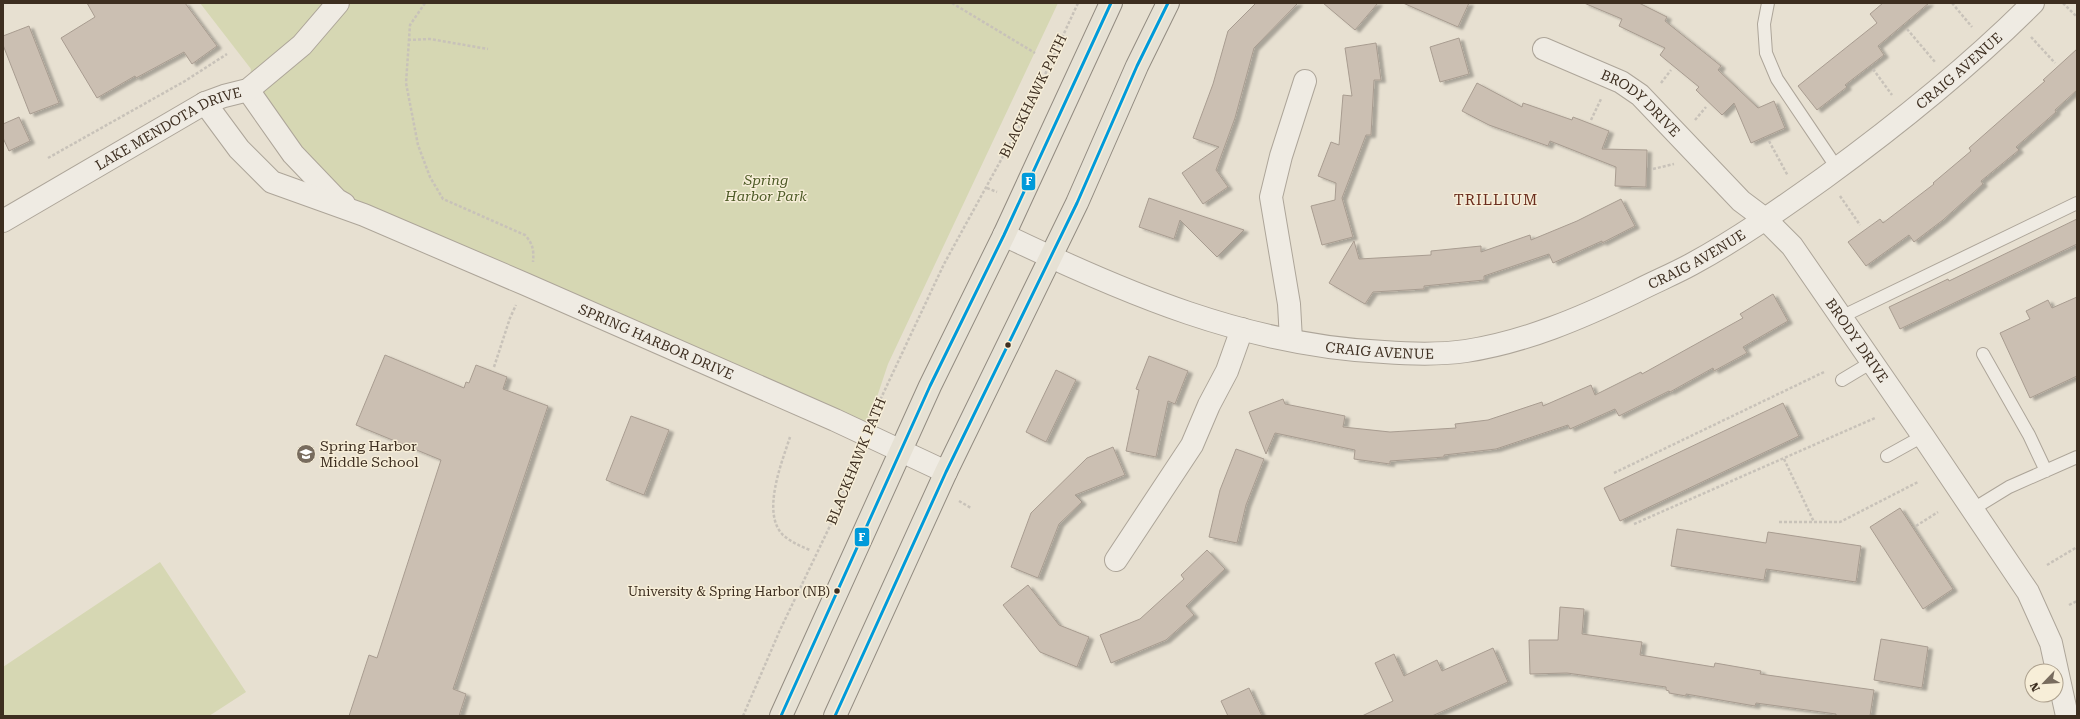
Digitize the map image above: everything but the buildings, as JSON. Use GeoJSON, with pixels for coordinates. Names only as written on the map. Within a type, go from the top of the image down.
{"type":"FeatureCollection","features":[{"type":"Feature","properties":{"kind":"main road"},"geometry":{"type":"LineString","coordinates":[[781,716],[901,450],[1004,235],[1111,3]]}},
{"type":"Feature","properties":{"kind":"main road"},"geometry":{"type":"LineString","coordinates":[[835,716],[946,472],[1077,203],[1137,66],[1168,3]]}},
{"type":"Feature","properties":{"kind":"street","name":"LAKE MENDOTA DRIVE"},"geometry":{"type":"LineString","coordinates":[[3,221],[205,103],[224,96],[248,90],[302,45],[338,3]]}},
{"type":"Feature","properties":{"kind":"street","name":"CRAIG AVENUE"},"geometry":{"type":"LineString","coordinates":[[1004,235],[1050,258],[1161,305],[1242,329],[1291,340],[1351,351],[1410,354],[1464,351],[1522,339],[1598,310],[1695,262],[1765,219],[1837,168],[1934,93],[2004,32],[2034,3]]}},
{"type":"Feature","properties":{"kind":"street","name":"BRODY DRIVE"},"geometry":{"type":"LineString","coordinates":[[1544,49],[1621,82],[1640,95],[1741,201],[1765,219],[1792,246],[1973,509],[2028,592],[2052,643],[2067,716]]}},
{"type":"Feature","properties":{"kind":"street"},"geometry":{"type":"LineString","coordinates":[[1291,340],[1289,304],[1271,196],[1281,156],[1305,81]]}},
{"type":"Feature","properties":{"kind":"street","name":"SPRING HARBOR DRIVE"},"geometry":{"type":"LineString","coordinates":[[248,90],[293,154],[338,200],[364,215]]}},
{"type":"Feature","properties":{"kind":"street","name":"SPRING HARBOR DRIVE"},"geometry":{"type":"LineString","coordinates":[[205,103],[239,149],[272,182],[364,215],[865,433],[946,472]]}},
{"type":"Feature","properties":{"kind":"street"},"geometry":{"type":"LineString","coordinates":[[1116,560],[1192,445],[1227,371],[1242,329]]}},
{"type":"Feature","properties":{"kind":"lane"},"geometry":{"type":"LineString","coordinates":[[1768,3],[1764,24],[1766,53],[1778,79],[1837,168]]}},
{"type":"Feature","properties":{"kind":"lane"},"geometry":{"type":"LineString","coordinates":[[1841,317],[2077,203]]}},
{"type":"Feature","properties":{"kind":"lane"},"geometry":{"type":"LineString","coordinates":[[1982,354],[2029,435],[2046,471]]}},
{"type":"Feature","properties":{"kind":"lane"},"geometry":{"type":"LineString","coordinates":[[1842,380],[1872,362]]}},
{"type":"Feature","properties":{"kind":"lane"},"geometry":{"type":"LineString","coordinates":[[1888,456],[1923,436]]}},
{"type":"Feature","properties":{"kind":"lane"},"geometry":{"type":"LineString","coordinates":[[1973,509],[2009,487],[2077,457]]}},
{"type":"Feature","properties":{"kind":"path"},"geometry":{"type":"LineString","coordinates":[[425,3],[410,25],[406,83],[418,145],[430,177],[444,199],[525,235],[531,242],[534,251],[533,267]]}},
{"type":"Feature","properties":{"kind":"path"},"geometry":{"type":"LineString","coordinates":[[952,3],[1035,53]]}},
{"type":"Feature","properties":{"kind":"path","name":"BLACKHAWK PATH"},"geometry":{"type":"LineString","coordinates":[[743,716],[780,630],[840,505],[847,476],[865,433],[944,264],[1030,108],[1078,3]]}},
{"type":"Feature","properties":{"kind":"path"},"geometry":{"type":"LineString","coordinates":[[1952,3],[1975,30]]}},
{"type":"Feature","properties":{"kind":"path"},"geometry":{"type":"LineString","coordinates":[[2063,3],[2077,17]]}},
{"type":"Feature","properties":{"kind":"path"},"geometry":{"type":"LineString","coordinates":[[1907,29],[1935,64]]}},
{"type":"Feature","properties":{"kind":"path"},"geometry":{"type":"LineString","coordinates":[[2029,35],[2055,63]]}},
{"type":"Feature","properties":{"kind":"path"},"geometry":{"type":"LineString","coordinates":[[408,40],[430,39],[488,49]]}},
{"type":"Feature","properties":{"kind":"path"},"geometry":{"type":"LineString","coordinates":[[48,158],[185,81],[227,54]]}},
{"type":"Feature","properties":{"kind":"path"},"geometry":{"type":"LineString","coordinates":[[1873,69],[1895,99]]}},
{"type":"Feature","properties":{"kind":"path"},"geometry":{"type":"LineString","coordinates":[[1660,85],[1671,70]]}},
{"type":"Feature","properties":{"kind":"path"},"geometry":{"type":"LineString","coordinates":[[1591,120],[1602,95]]}},
{"type":"Feature","properties":{"kind":"path"},"geometry":{"type":"LineString","coordinates":[[1693,122],[1706,107]]}},
{"type":"Feature","properties":{"kind":"path"},"geometry":{"type":"LineString","coordinates":[[1769,141],[1788,176]]}},
{"type":"Feature","properties":{"kind":"path"},"geometry":{"type":"LineString","coordinates":[[1653,169],[1676,163]]}},
{"type":"Feature","properties":{"kind":"path"},"geometry":{"type":"LineString","coordinates":[[987,188],[999,193]]}},
{"type":"Feature","properties":{"kind":"path"},"geometry":{"type":"LineString","coordinates":[[1838,193],[1860,225]]}},
{"type":"Feature","properties":{"kind":"path"},"geometry":{"type":"LineString","coordinates":[[494,367],[516,304]]}},
{"type":"Feature","properties":{"kind":"path"},"geometry":{"type":"LineString","coordinates":[[1614,473],[1825,372]]}},
{"type":"Feature","properties":{"kind":"path"},"geometry":{"type":"LineString","coordinates":[[1634,524],[1875,418]]}},
{"type":"Feature","properties":{"kind":"path"},"geometry":{"type":"LineString","coordinates":[[790,437],[777,475],[774,490],[773,497],[776,518],[782,534],[792,542],[810,550]]}},
{"type":"Feature","properties":{"kind":"path"},"geometry":{"type":"LineString","coordinates":[[1784,459],[1814,522]]}},
{"type":"Feature","properties":{"kind":"path"},"geometry":{"type":"LineString","coordinates":[[1779,522],[1840,522],[1918,482]]}},
{"type":"Feature","properties":{"kind":"path"},"geometry":{"type":"LineString","coordinates":[[958,501],[971,508]]}},
{"type":"Feature","properties":{"kind":"path"},"geometry":{"type":"LineString","coordinates":[[1916,526],[1938,512]]}},
{"type":"Feature","properties":{"kind":"path"},"geometry":{"type":"LineString","coordinates":[[2047,565],[2077,547]]}},
{"type":"Feature","properties":{"kind":"path"},"geometry":{"type":"LineString","coordinates":[[2069,605],[2077,601]]}},
{"type":"Feature","properties":{"kind":"green space","name":"Spring Harbor Park"},"geometry":{"type":"Polygon","coordinates":[[[200,3],[1058,3],[888,364],[865,433],[364,215],[248,90],[251,69],[200,3]]]}},
{"type":"Feature","properties":{"kind":"green space"},"geometry":{"type":"Polygon","coordinates":[[[160,562],[246,692],[209,716],[3,716],[3,667],[160,562]]]}},
{"type":"Feature","properties":{"kind":"transit line","name":"F"},"geometry":{"type":"LineString","coordinates":[[781,716],[930,386],[1004,235],[1111,3]]}},
{"type":"Feature","properties":{"kind":"transit line","name":"F"},"geometry":{"type":"LineString","coordinates":[[835,716],[946,472],[1077,203],[1137,66],[1168,3]]}},
{"type":"Feature","properties":{"kind":"place","name":"Spring Harbor Middle School"},"geometry":{"type":"Point","coordinates":[306,454]}},
{"type":"Feature","properties":{"kind":"place","name":"University & Spring Harbor (NB)"},"geometry":{"type":"Point","coordinates":[837,591]}},
{"type":"Feature","properties":{"kind":"district","name":"TRILLIUM"},"geometry":{"type":"Point","coordinates":[1496,200]}}]}
